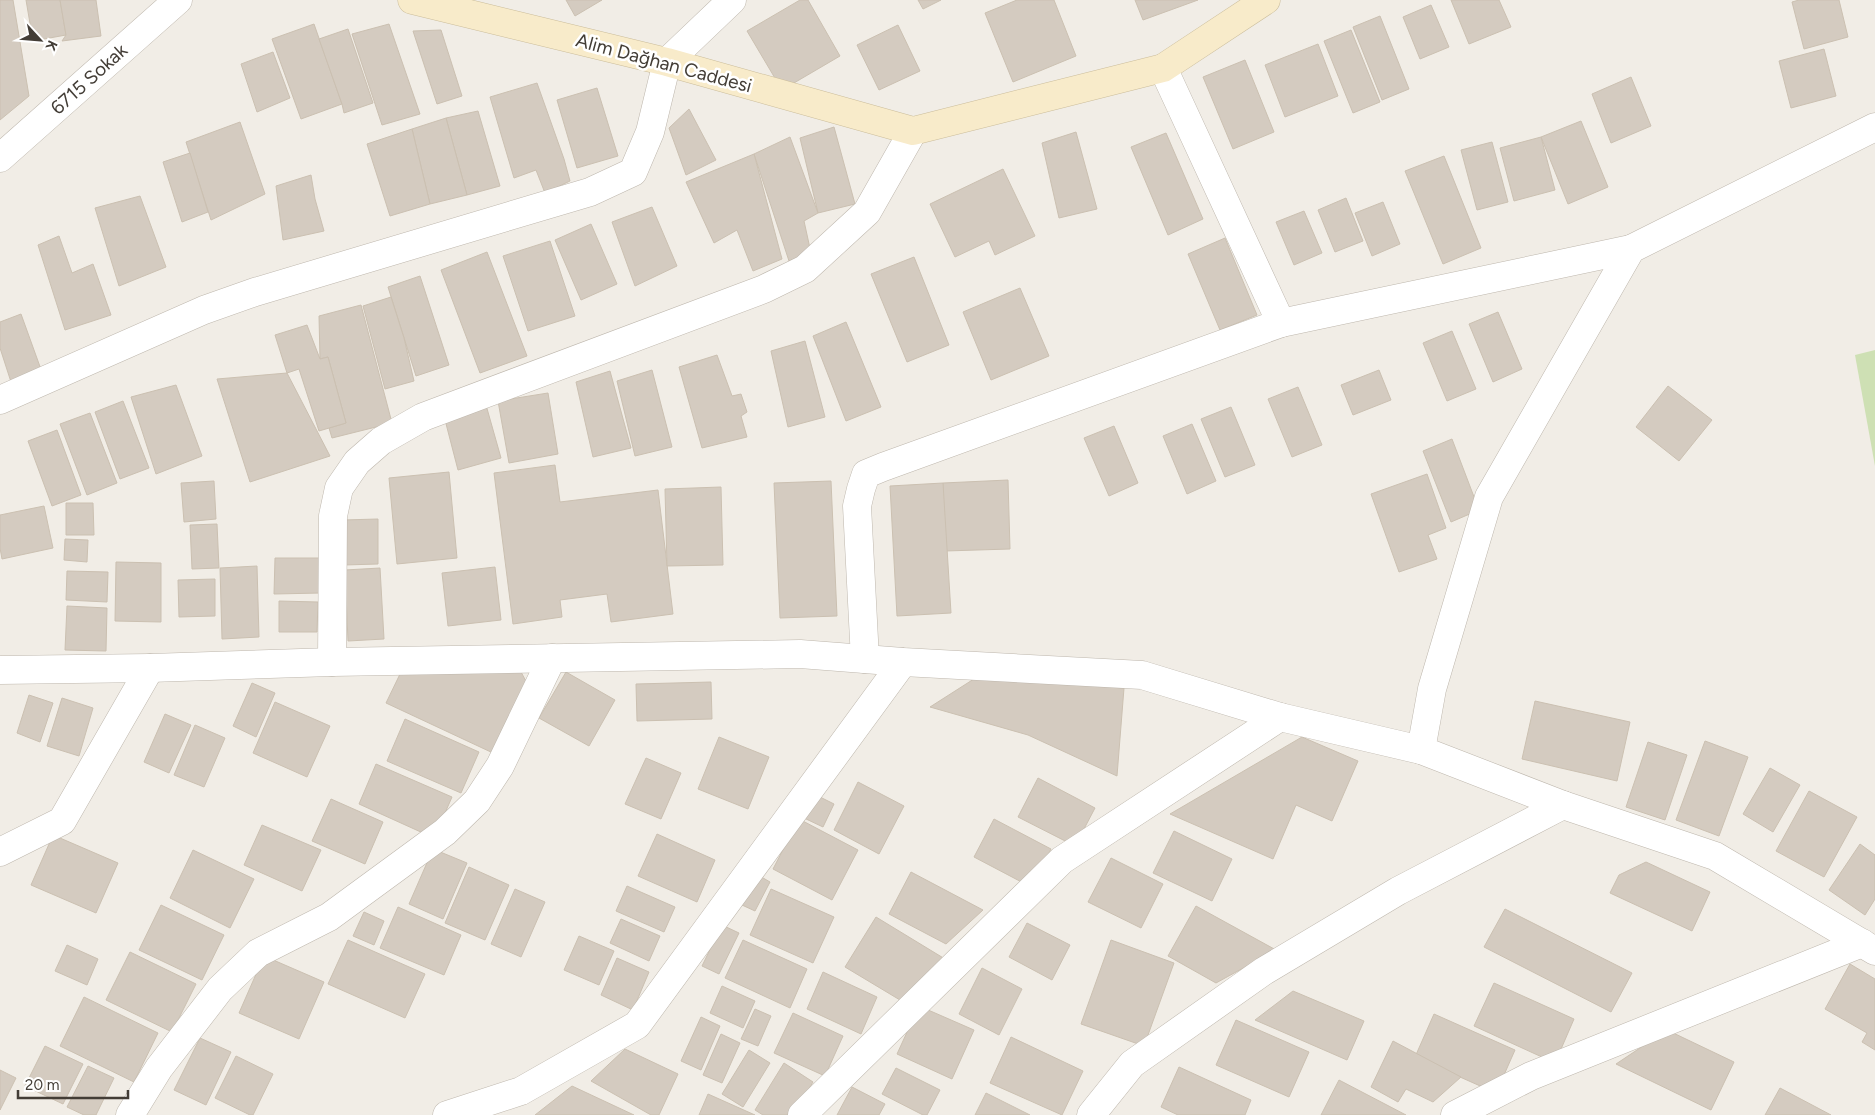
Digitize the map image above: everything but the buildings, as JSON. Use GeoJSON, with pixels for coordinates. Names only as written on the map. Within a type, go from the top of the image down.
{"type":"FeatureCollection","features":[{"type":"Feature","properties":{"kind":"street","name":"6715 Sokak"},"geometry":{"type":"LineString","coordinates":[[0,158],[178,0]]}},
{"type":"Feature","properties":{"kind":"street","name":"Alim Dağhan Caddesi"},"geometry":{"type":"LineString","coordinates":[[412,0],[667,62],[913,131]]}},
{"type":"Feature","properties":{"kind":"street"},"geometry":{"type":"LineString","coordinates":[[0,400],[204,310],[255,292],[590,192],[633,172],[650,132],[667,62],[732,0]]}},
{"type":"Feature","properties":{"kind":"street"},"geometry":{"type":"LineString","coordinates":[[332,662],[333,516],[339,488],[363,457],[381,441],[423,417],[764,289],[806,268],[867,212],[913,131],[1163,68],[1266,0]]}},
{"type":"Feature","properties":{"kind":"street"},"geometry":{"type":"LineString","coordinates":[[1163,68],[1281,323]]}},
{"type":"Feature","properties":{"kind":"street"},"geometry":{"type":"LineString","coordinates":[[865,659],[858,506],[866,474],[1281,323],[1631,250],[1875,127]]}},
{"type":"Feature","properties":{"kind":"street"},"geometry":{"type":"LineString","coordinates":[[1421,750],[1432,689],[1489,497],[1631,250]]}},
{"type":"Feature","properties":{"kind":"street"},"geometry":{"type":"LineString","coordinates":[[0,670],[800,654],[903,662],[1142,675],[1280,717],[1421,750],[1563,804],[1715,856],[1869,947]]}},
{"type":"Feature","properties":{"kind":"street"},"geometry":{"type":"LineString","coordinates":[[130,1115],[159,1068],[220,989],[258,953],[329,917],[445,832],[476,801],[500,766],[552,658]]}},
{"type":"Feature","properties":{"kind":"street"},"geometry":{"type":"LineString","coordinates":[[447,1115],[521,1091],[636,1025],[903,662]]}},
{"type":"Feature","properties":{"kind":"street"},"geometry":{"type":"LineString","coordinates":[[0,852],[62,822],[150,668]]}},
{"type":"Feature","properties":{"kind":"street"},"geometry":{"type":"LineString","coordinates":[[802,1115],[1062,860],[1280,717]]}},
{"type":"Feature","properties":{"kind":"street"},"geometry":{"type":"LineString","coordinates":[[1091,1115],[1132,1064],[1264,971],[1398,891],[1563,804]]}},
{"type":"Feature","properties":{"kind":"street"},"geometry":{"type":"LineString","coordinates":[[1455,1115],[1531,1076],[1869,947]]}},
{"type":"Feature","properties":{"kind":"street"},"geometry":{"type":"LineString","coordinates":[[508,1115],[521,1091]]}},
{"type":"Feature","properties":{"kind":"green space"},"geometry":{"type":"Polygon","coordinates":[[[1875,350],[1875,466],[1855,355],[1875,350]]]}}]}
